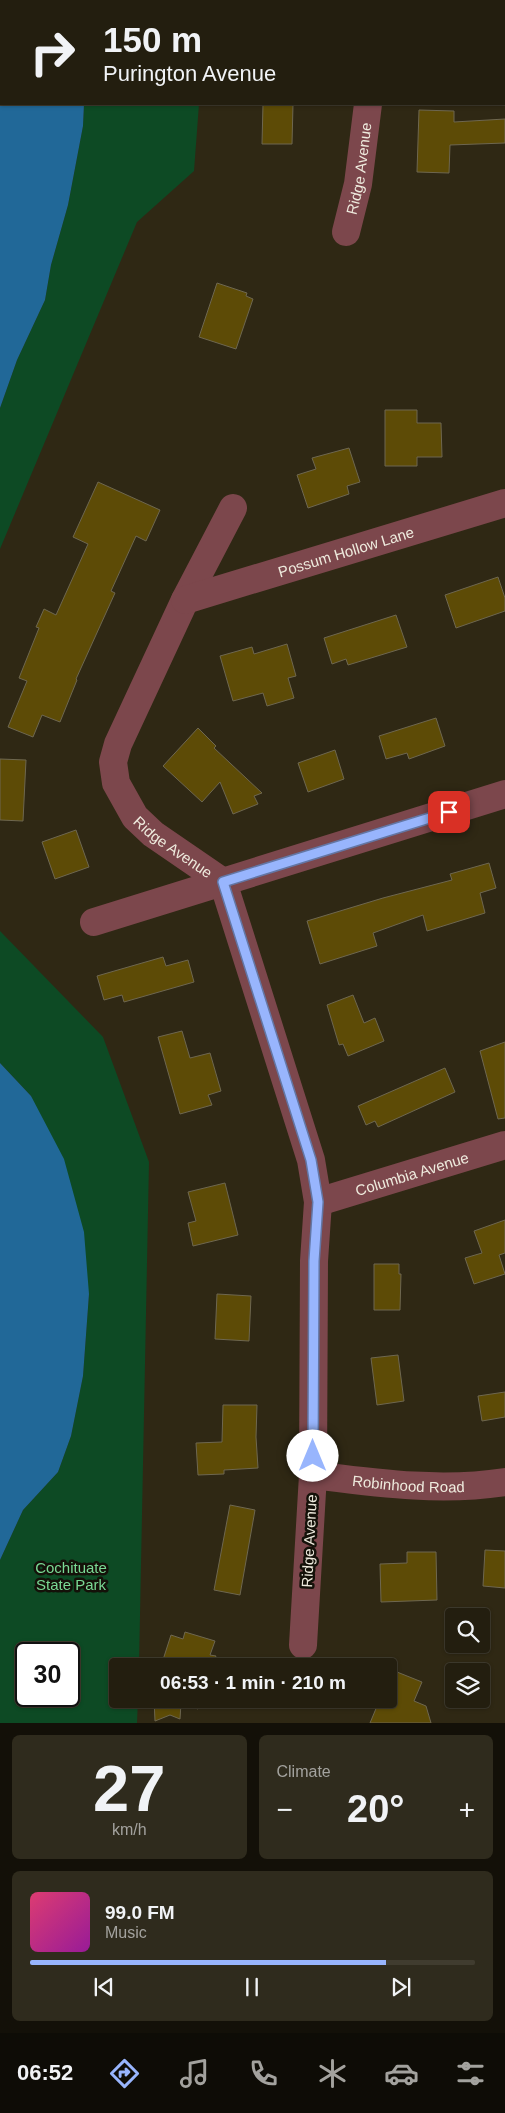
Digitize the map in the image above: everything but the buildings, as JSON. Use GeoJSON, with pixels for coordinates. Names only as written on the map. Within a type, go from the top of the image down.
{"type":"FeatureCollection","features":[{"type":"Feature","properties":{"kind":"street","name":"Ridge Avenue"},"geometry":{"type":"LineString","coordinates":[[346,232],[358,184],[368,105]]}},
{"type":"Feature","properties":{"kind":"street","name":"Possum Hollow Lane"},"geometry":{"type":"LineString","coordinates":[[185,600],[505,503]]}},
{"type":"Feature","properties":{"kind":"street","name":"Ridge Avenue"},"geometry":{"type":"LineString","coordinates":[[233,508],[185,600],[118,744],[113,762],[116,783],[135,817],[153,834],[223,882],[311,1160],[318,1202],[314,1261],[313,1475],[303,1645]]}},
{"type":"Feature","properties":{"kind":"street"},"geometry":{"type":"LineString","coordinates":[[94,922],[505,794]]}},
{"type":"Feature","properties":{"kind":"street","name":"Columbia Avenue"},"geometry":{"type":"LineString","coordinates":[[318,1202],[505,1145]]}},
{"type":"Feature","properties":{"kind":"street","name":"Robinhood Road"},"geometry":{"type":"LineString","coordinates":[[313,1475],[429,1487],[462,1487],[505,1482]]}},
{"type":"Feature","properties":{"kind":"green space"},"geometry":{"type":"Polygon","coordinates":[[[84,105],[199,105],[194,171],[137,222],[0,549],[0,408],[17,360],[45,300],[51,265],[68,205],[83,126],[84,105]]]}},
{"type":"Feature","properties":{"kind":"green space","name":"Cochituate State Park"},"geometry":{"type":"Polygon","coordinates":[[[0,931],[103,1037],[149,1162],[139,1658],[109,1658],[109,1708],[138,1708],[137,1723],[0,1723],[0,1560],[23,1510],[58,1472],[71,1436],[83,1376],[89,1294],[31,1096],[0,1063],[0,931]]]}},
{"type":"Feature","properties":{"kind":"water"},"geometry":{"type":"Polygon","coordinates":[[[0,105],[84,105],[83,126],[68,205],[51,265],[45,300],[17,360],[0,408],[0,105]]]}},
{"type":"Feature","properties":{"kind":"water"},"geometry":{"type":"Polygon","coordinates":[[[0,1063],[31,1096],[64,1159],[84,1232],[89,1294],[83,1376],[71,1436],[58,1472],[23,1510],[0,1560],[0,1063]]]}},
{"type":"Feature","properties":{"kind":"route"},"geometry":{"type":"LineString","coordinates":[[313,1456],[314,1261],[318,1202],[311,1160],[223,882],[449,812]]}}]}
